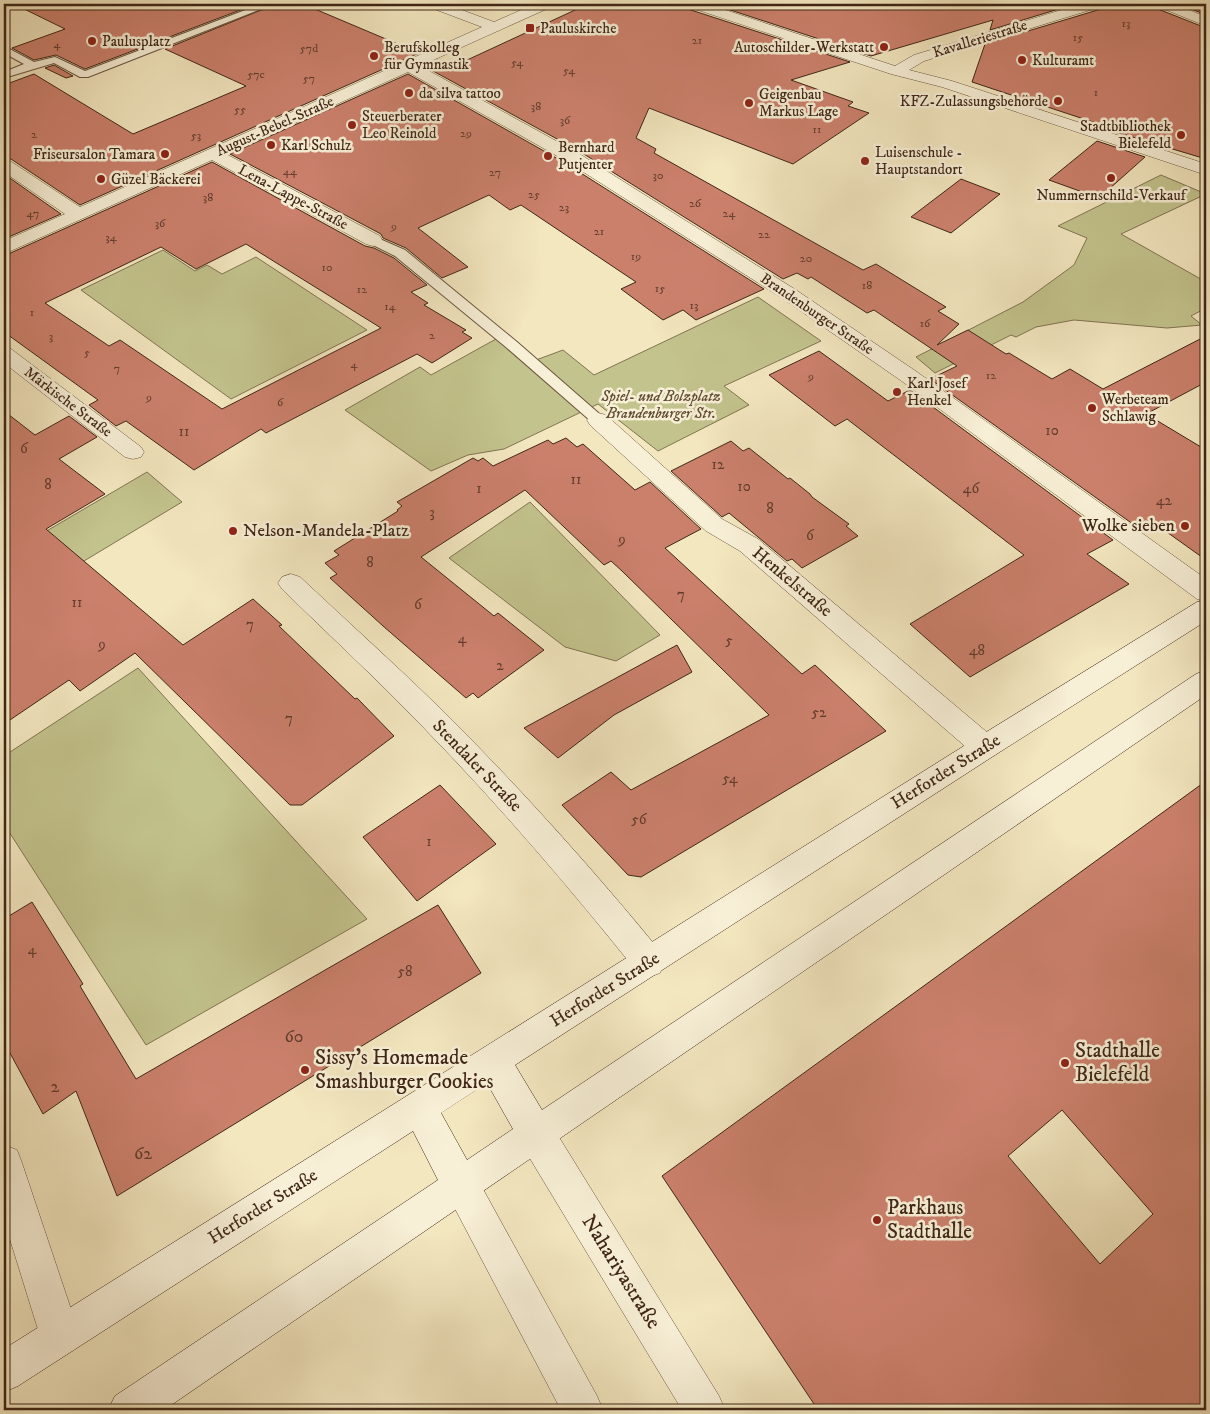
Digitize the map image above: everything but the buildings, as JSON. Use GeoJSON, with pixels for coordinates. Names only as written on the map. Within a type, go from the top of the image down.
{"type":"FeatureCollection","features":[{"type":"Feature","properties":{"kind":"street"},"geometry":{"type":"LineString","coordinates":[[434,4],[494,27]]}},
{"type":"Feature","properties":{"kind":"street","name":"August-Bebel-Straße"},"geometry":{"type":"LineString","coordinates":[[4,248],[546,4]]}},
{"type":"Feature","properties":{"kind":"street"},"geometry":{"type":"LineString","coordinates":[[694,4],[896,72],[937,90],[1206,180]]}},
{"type":"Feature","properties":{"kind":"street","name":"Kavalleriestraße"},"geometry":{"type":"LineString","coordinates":[[896,72],[919,58],[1095,4]]}},
{"type":"Feature","properties":{"kind":"street"},"geometry":{"type":"LineString","coordinates":[[1164,4],[1206,22]]}},
{"type":"Feature","properties":{"kind":"street","name":"Brandenburger Straße"},"geometry":{"type":"LineString","coordinates":[[408,66],[572,157],[790,294],[926,388],[1206,592]]}},
{"type":"Feature","properties":{"kind":"street"},"geometry":{"type":"LineString","coordinates":[[896,72],[947,84],[1206,170]]}},
{"type":"Feature","properties":{"kind":"street","name":"Lena-Lappe-Straße"},"geometry":{"type":"LineString","coordinates":[[213,154],[373,240]]}},
{"type":"Feature","properties":{"kind":"street"},"geometry":{"type":"LineString","coordinates":[[4,165],[78,214]]}},
{"type":"Feature","properties":{"kind":"street","name":"Märkische Straße"},"geometry":{"type":"LineString","coordinates":[[4,353],[132,452]]}},
{"type":"Feature","properties":{"kind":"street","name":"Henkelstraße"},"geometry":{"type":"LineString","coordinates":[[598,420],[714,524],[749,545],[985,747]]}},
{"type":"Feature","properties":{"kind":"street","name":"Stendaler Straße"},"geometry":{"type":"LineString","coordinates":[[291,583],[433,719],[522,813],[649,962]]}},
{"type":"Feature","properties":{"kind":"street","name":"Herforder Straße"},"geometry":{"type":"LineString","coordinates":[[4,1372],[985,747],[1206,609]]}},
{"type":"Feature","properties":{"kind":"street"},"geometry":{"type":"LineString","coordinates":[[129,1410],[460,1184],[1206,681]]}},
{"type":"Feature","properties":{"kind":"street","name":"Nahariyastraße"},"geometry":{"type":"LineString","coordinates":[[493,1061],[705,1410]]}},
{"type":"Feature","properties":{"kind":"street"},"geometry":{"type":"LineString","coordinates":[[419,1107],[513,1285],[583,1410]]}},
{"type":"Feature","properties":{"kind":"street"},"geometry":{"type":"LineString","coordinates":[[4,1163],[60,1336]]}},
{"type":"Feature","properties":{"kind":"lane"},"geometry":{"type":"LineString","coordinates":[[4,75],[55,60],[84,75],[269,4]]}},
{"type":"Feature","properties":{"kind":"lane"},"geometry":{"type":"LineString","coordinates":[[4,49],[33,65]]}},
{"type":"Feature","properties":{"kind":"lane"},"geometry":{"type":"LineString","coordinates":[[373,240],[408,260],[512,345],[598,420]]}},
{"type":"Feature","properties":{"kind":"green space"},"geometry":{"type":"Polygon","coordinates":[[[1161,175],[1206,194],[1121,234],[1206,282],[1206,308],[1191,316],[1202,325],[1167,328],[1074,320],[1036,327],[1016,337],[1011,335],[935,373],[916,357],[1023,302],[1074,265],[1087,238],[1058,226],[1161,175]]]}},
{"type":"Feature","properties":{"kind":"green space"},"geometry":{"type":"Polygon","coordinates":[[[163,250],[195,271],[207,265],[222,274],[256,257],[367,330],[231,399],[81,290],[163,250]]]}},
{"type":"Feature","properties":{"kind":"green space","name":"Spiel- und Bolzplatz Brandenburger Str."},"geometry":{"type":"Polygon","coordinates":[[[758,297],[821,341],[724,386],[749,405],[658,451],[598,404],[504,449],[468,455],[431,471],[345,410],[420,367],[431,375],[505,334],[536,360],[563,350],[594,375],[758,297]]]}},
{"type":"Feature","properties":{"kind":"green space"},"geometry":{"type":"Polygon","coordinates":[[[147,472],[182,502],[84,561],[20,604],[30,620],[4,636],[4,556],[147,472]]]}},
{"type":"Feature","properties":{"kind":"green space"},"geometry":{"type":"Polygon","coordinates":[[[530,502],[660,635],[616,661],[565,647],[449,558],[530,502]]]}},
{"type":"Feature","properties":{"kind":"green space"},"geometry":{"type":"Polygon","coordinates":[[[138,668],[367,919],[146,1045],[4,824],[4,756],[138,668]]]}},
{"type":"Feature","properties":{"kind":"place","name":"Pauluskirche"},"geometry":{"type":"Point","coordinates":[530,28]}},
{"type":"Feature","properties":{"kind":"place","name":"Paulusplatz"},"geometry":{"type":"Point","coordinates":[92,41]}},
{"type":"Feature","properties":{"kind":"place","name":"Autoschilder-Werkstatt"},"geometry":{"type":"Point","coordinates":[884,47]}},
{"type":"Feature","properties":{"kind":"place","name":"Berufskolleg für Gymnastik"},"geometry":{"type":"Point","coordinates":[374,56]}},
{"type":"Feature","properties":{"kind":"place","name":"Kulturamt"},"geometry":{"type":"Point","coordinates":[1022,60]}},
{"type":"Feature","properties":{"kind":"place","name":"da silva tattoo"},"geometry":{"type":"Point","coordinates":[409,93]}},
{"type":"Feature","properties":{"kind":"place","name":"KFZ-Zulassungsbehörde"},"geometry":{"type":"Point","coordinates":[1058,101]}},
{"type":"Feature","properties":{"kind":"place","name":"Geigenbau Markus Lage"},"geometry":{"type":"Point","coordinates":[749,103]}},
{"type":"Feature","properties":{"kind":"place","name":"Steuerberater Leo Reinold"},"geometry":{"type":"Point","coordinates":[352,125]}},
{"type":"Feature","properties":{"kind":"place","name":"Stadtbibliothek Bielefeld"},"geometry":{"type":"Point","coordinates":[1181,135]}},
{"type":"Feature","properties":{"kind":"place","name":"Karl Schulz"},"geometry":{"type":"Point","coordinates":[271,145]}},
{"type":"Feature","properties":{"kind":"place","name":"Friseursalon Tamara"},"geometry":{"type":"Point","coordinates":[165,154]}},
{"type":"Feature","properties":{"kind":"place","name":"Bernhard Putjenter"},"geometry":{"type":"Point","coordinates":[548,156]}},
{"type":"Feature","properties":{"kind":"place","name":"Luisenschule - Hauptstandort"},"geometry":{"type":"Point","coordinates":[865,161]}},
{"type":"Feature","properties":{"kind":"place","name":"Nummernschild-Verkauf"},"geometry":{"type":"Point","coordinates":[1111,178]}},
{"type":"Feature","properties":{"kind":"place","name":"Güzel Bäckerei"},"geometry":{"type":"Point","coordinates":[101,179]}},
{"type":"Feature","properties":{"kind":"place","name":"Karl Josef Henkel"},"geometry":{"type":"Point","coordinates":[897,392]}},
{"type":"Feature","properties":{"kind":"place","name":"Werbeteam Schlawig"},"geometry":{"type":"Point","coordinates":[1092,408]}},
{"type":"Feature","properties":{"kind":"place","name":"Wolke sieben"},"geometry":{"type":"Point","coordinates":[1185,526]}},
{"type":"Feature","properties":{"kind":"place","name":"Nelson-Mandela-Platz"},"geometry":{"type":"Point","coordinates":[233,531]}},
{"type":"Feature","properties":{"kind":"place","name":"Stadthalle Bielefeld"},"geometry":{"type":"Point","coordinates":[1065,1063]}},
{"type":"Feature","properties":{"kind":"place","name":"Sissy's Homemade Smashburger Cookies"},"geometry":{"type":"Point","coordinates":[305,1070]}},
{"type":"Feature","properties":{"kind":"place","name":"Parkhaus Stadthalle"},"geometry":{"type":"Point","coordinates":[877,1220]}}]}
